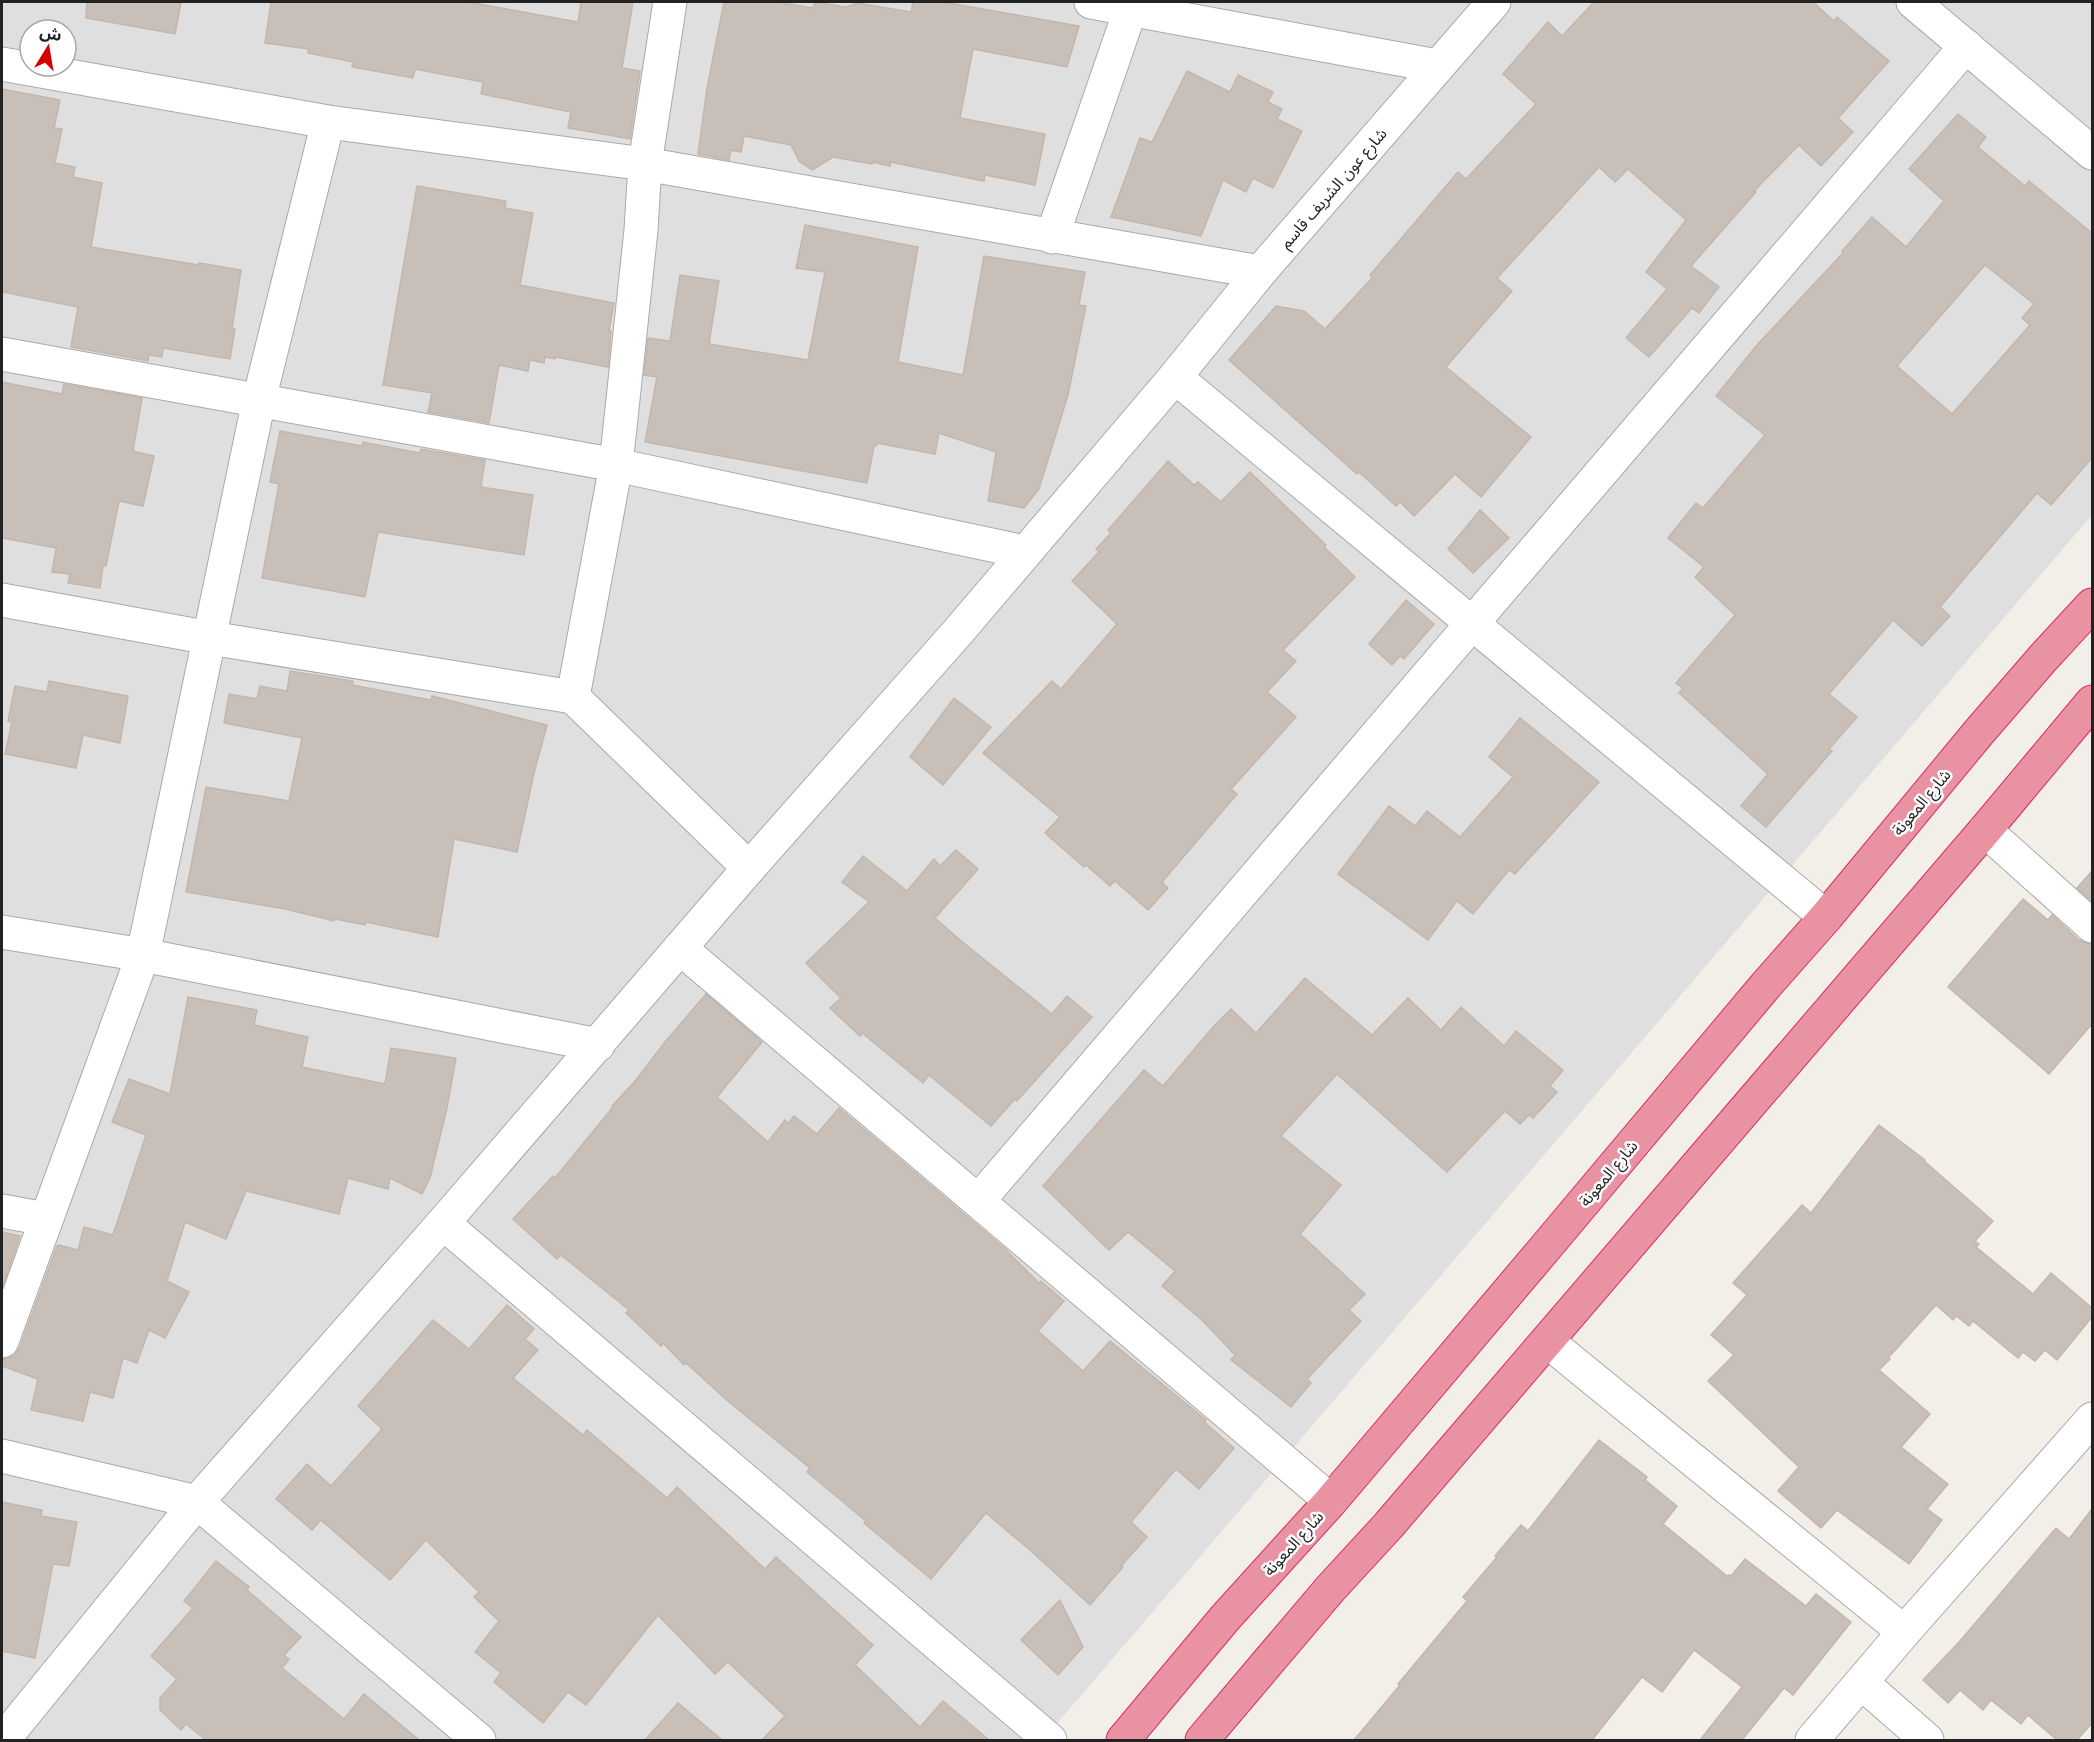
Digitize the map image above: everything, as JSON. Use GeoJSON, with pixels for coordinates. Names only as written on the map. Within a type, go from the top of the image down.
{"type":"FeatureCollection","features":[{"type":"Feature","properties":{"kind":"highway","name":"شارع المعونة"},"geometry":{"type":"LineString","coordinates":[[1123,1740],[1225,1618],[1331,1501],[1766,985],[1826,917],[1978,732],[2092,605]]}},
{"type":"Feature","properties":{"kind":"highway"},"geometry":{"type":"LineString","coordinates":[[1202,1740],[1330,1589],[1388,1526],[1548,1341],[1985,831],[2092,702]]}},
{"type":"Feature","properties":{"kind":"street"},"geometry":{"type":"LineString","coordinates":[[573,697],[616,465],[641,230],[645,164],[670,2]]}},
{"type":"Feature","properties":{"kind":"street"},"geometry":{"type":"LineString","coordinates":[[1091,2],[1132,5],[1437,66]]}},
{"type":"Feature","properties":{"kind":"street","name":"شارع عون الشريف قاسم"},"geometry":{"type":"LineString","coordinates":[[3,1740],[196,1502],[957,633],[1175,377],[1260,272],[1494,2]]}},
{"type":"Feature","properties":{"kind":"street"},"geometry":{"type":"LineString","coordinates":[[1913,2],[2092,153]]}},
{"type":"Feature","properties":{"kind":"street"},"geometry":{"type":"LineString","coordinates":[[1052,237],[1132,5]]}},
{"type":"Feature","properties":{"kind":"street"},"geometry":{"type":"LineString","coordinates":[[979,1200],[1966,46]]}},
{"type":"Feature","properties":{"kind":"street"},"geometry":{"type":"LineString","coordinates":[[2,64],[328,122],[645,164],[1260,272]]}},
{"type":"Feature","properties":{"kind":"street"},"geometry":{"type":"LineString","coordinates":[[2,1341],[143,955],[259,400],[328,122]]}},
{"type":"Feature","properties":{"kind":"street"},"geometry":{"type":"LineString","coordinates":[[2,354],[616,465],[1024,552]]}},
{"type":"Feature","properties":{"kind":"street"},"geometry":{"type":"LineString","coordinates":[[1175,377],[1826,917]]}},
{"type":"Feature","properties":{"kind":"street"},"geometry":{"type":"LineString","coordinates":[[2,600],[210,638],[573,697],[749,868]]}},
{"type":"Feature","properties":{"kind":"street"},"geometry":{"type":"LineString","coordinates":[[1985,831],[2092,926]]}},
{"type":"Feature","properties":{"kind":"street"},"geometry":{"type":"LineString","coordinates":[[2,932],[143,955],[598,1045]]}},
{"type":"Feature","properties":{"kind":"street"},"geometry":{"type":"LineString","coordinates":[[680,948],[1331,1501]]}},
{"type":"Feature","properties":{"kind":"street"},"geometry":{"type":"LineString","coordinates":[[2,1211],[46,1219]]}},
{"type":"Feature","properties":{"kind":"street"},"geometry":{"type":"LineString","coordinates":[[443,1222],[1050,1740]]}},
{"type":"Feature","properties":{"kind":"street"},"geometry":{"type":"LineString","coordinates":[[1548,1341],[1904,1632]]}},
{"type":"Feature","properties":{"kind":"street"},"geometry":{"type":"LineString","coordinates":[[1812,1740],[1904,1632],[2086,1441]]}},
{"type":"Feature","properties":{"kind":"street"},"geometry":{"type":"LineString","coordinates":[[2,1456],[196,1502],[479,1740]]}},
{"type":"Feature","properties":{"kind":"street"},"geometry":{"type":"LineString","coordinates":[[1862,1683],[1927,1740]]}},
{"type":"Feature","properties":{"kind":"shaded area"},"geometry":{"type":"Polygon","coordinates":[[[2,2],[2092,2],[2092,515],[1043,1740],[2,1740],[2,2]]]}},
{"type":"Feature","properties":{"kind":"building"},"geometry":{"type":"Polygon","coordinates":[[[87,2],[181,2],[175,34],[86,18],[87,2]]]}},
{"type":"Feature","properties":{"kind":"building"},"geometry":{"type":"Polygon","coordinates":[[[271,2],[468,2],[578,22],[581,2],[633,2],[622,68],[640,71],[630,139],[568,128],[571,112],[481,94],[483,82],[415,69],[413,78],[352,67],[353,62],[308,53],[309,49],[265,43],[271,2]]]}},
{"type":"Feature","properties":{"kind":"building"},"geometry":{"type":"Polygon","coordinates":[[[724,2],[777,2],[813,8],[815,2],[846,7],[857,3],[911,12],[913,2],[943,2],[1079,26],[1067,67],[973,49],[960,118],[1045,134],[1035,185],[985,175],[984,181],[890,162],[890,166],[833,157],[812,170],[799,161],[791,145],[744,136],[741,152],[731,150],[729,160],[698,154],[707,88],[724,2]]]}},
{"type":"Feature","properties":{"kind":"building"},"geometry":{"type":"Polygon","coordinates":[[[1594,2],[1813,2],[1834,21],[1837,17],[1889,61],[1838,118],[1853,132],[1821,166],[1799,145],[1754,191],[1756,192],[1691,266],[1719,287],[1699,313],[1692,308],[1649,357],[1626,338],[1667,289],[1646,272],[1686,220],[1628,169],[1615,182],[1599,167],[1497,278],[1512,291],[1446,367],[1531,437],[1481,497],[1455,474],[1414,516],[1400,502],[1396,506],[1359,472],[1357,474],[1229,360],[1276,306],[1304,311],[1325,329],[1372,278],[1370,275],[1458,172],[1466,179],[1536,104],[1503,74],[1548,22],[1562,36],[1594,2]]]}},
{"type":"Feature","properties":{"kind":"building"},"geometry":{"type":"Polygon","coordinates":[[[1187,71],[1230,92],[1238,75],[1273,92],[1268,102],[1282,109],[1277,119],[1302,131],[1273,188],[1253,178],[1246,192],[1223,180],[1201,236],[1111,217],[1140,138],[1152,142],[1187,71]]]}},
{"type":"Feature","properties":{"kind":"building"},"geometry":{"type":"Polygon","coordinates":[[[2,89],[60,100],[54,128],[62,129],[55,163],[75,167],[73,177],[102,183],[91,247],[241,270],[230,359],[163,348],[162,357],[149,355],[148,361],[71,347],[78,307],[2,292],[2,89]]]}},
{"type":"Feature","properties":{"kind":"building"},"geometry":{"type":"Polygon","coordinates":[[[1958,114],[1986,137],[1978,147],[2025,186],[2029,181],[2092,233],[2092,458],[2051,505],[2037,493],[1940,607],[1950,616],[1922,646],[1893,620],[1829,694],[1857,717],[1829,749],[1832,751],[1766,827],[1741,806],[1768,774],[1679,693],[1683,688],[1676,683],[1735,615],[1695,577],[1704,567],[1668,538],[1696,503],[1703,508],[1765,435],[1716,396],[1757,345],[1843,253],[1842,251],[1872,217],[1906,247],[1944,201],[1909,169],[1958,114]],[[1985,265],[1897,366],[1952,414],[2030,325],[2022,318],[2034,304],[1985,265]]]}},
{"type":"Feature","properties":{"kind":"building"},"geometry":{"type":"Polygon","coordinates":[[[417,186],[506,201],[505,208],[533,213],[520,285],[614,303],[609,331],[611,331],[608,367],[556,357],[555,359],[545,357],[544,363],[530,360],[528,371],[499,365],[489,423],[428,412],[432,393],[383,385],[417,186]]]}},
{"type":"Feature","properties":{"kind":"building"},"geometry":{"type":"Polygon","coordinates":[[[805,225],[918,247],[898,362],[963,375],[984,256],[1085,272],[1079,305],[1086,306],[1068,395],[1039,489],[1024,508],[988,501],[996,452],[939,433],[935,454],[877,443],[874,446],[867,483],[645,442],[657,377],[644,375],[648,338],[670,341],[680,275],[719,281],[709,344],[808,360],[825,272],[796,268],[805,225]]]}},
{"type":"Feature","properties":{"kind":"building"},"geometry":{"type":"Polygon","coordinates":[[[2,382],[62,394],[64,384],[142,398],[133,451],[154,456],[143,506],[119,501],[100,588],[68,583],[70,574],[52,572],[56,548],[2,538],[2,382]]]}},
{"type":"Feature","properties":{"kind":"building"},"geometry":{"type":"Polygon","coordinates":[[[280,431],[362,446],[363,442],[420,453],[421,449],[485,460],[481,487],[533,495],[524,555],[378,532],[365,597],[262,578],[279,484],[270,482],[280,431]]]}},
{"type":"Feature","properties":{"kind":"building"},"geometry":{"type":"Polygon","coordinates":[[[1168,461],[1194,485],[1198,482],[1221,502],[1250,472],[1326,545],[1324,547],[1355,577],[1283,650],[1296,661],[1267,692],[1296,717],[1231,789],[1237,794],[1162,882],[1168,888],[1148,910],[1115,881],[1110,886],[1086,865],[1084,867],[1045,833],[1060,817],[983,753],[1052,681],[1061,689],[1117,624],[1072,581],[1099,552],[1096,549],[1111,533],[1108,530],[1168,461]]]}},
{"type":"Feature","properties":{"kind":"building"},"geometry":{"type":"Polygon","coordinates":[[[1480,510],[1509,538],[1473,573],[1448,549],[1480,510]]]}},
{"type":"Feature","properties":{"kind":"building"},"geometry":{"type":"Polygon","coordinates":[[[1406,600],[1434,624],[1404,659],[1400,656],[1392,665],[1369,644],[1406,600]]]}},
{"type":"Feature","properties":{"kind":"building"},"geometry":{"type":"Polygon","coordinates":[[[290,671],[353,681],[352,685],[431,700],[432,696],[547,725],[517,852],[454,839],[438,937],[366,922],[365,925],[335,919],[334,921],[285,909],[186,892],[206,787],[289,801],[302,738],[224,723],[229,694],[257,699],[260,686],[287,691],[290,671]]]}},
{"type":"Feature","properties":{"kind":"building"},"geometry":{"type":"Polygon","coordinates":[[[49,681],[128,696],[120,743],[83,735],[76,768],[5,754],[12,722],[8,721],[15,686],[47,692],[49,681]]]}},
{"type":"Feature","properties":{"kind":"building"},"geometry":{"type":"Polygon","coordinates":[[[954,698],[991,727],[943,785],[910,757],[954,698]]]}},
{"type":"Feature","properties":{"kind":"building"},"geometry":{"type":"Polygon","coordinates":[[[1520,718],[1599,782],[1515,874],[1509,870],[1473,914],[1457,901],[1428,940],[1338,874],[1389,806],[1415,826],[1427,811],[1460,837],[1513,777],[1489,757],[1520,718]]]}},
{"type":"Feature","properties":{"kind":"building"},"geometry":{"type":"Polygon","coordinates":[[[956,850],[978,869],[935,918],[1052,1014],[1067,996],[1092,1017],[1017,1101],[1015,1099],[991,1126],[929,1075],[923,1083],[862,1033],[860,1036],[830,1008],[841,998],[806,963],[869,902],[842,882],[863,856],[907,891],[934,859],[940,866],[956,850]]]}},
{"type":"Feature","properties":{"kind":"building"},"geometry":{"type":"Polygon","coordinates":[[[2092,871],[2092,901],[2077,888],[2092,871]]]}},
{"type":"Feature","properties":{"kind":"building"},"geometry":{"type":"Polygon","coordinates":[[[2023,899],[2048,920],[2052,915],[2079,940],[2092,944],[2092,1024],[2049,1074],[1948,987],[2023,899]]]}},
{"type":"Feature","properties":{"kind":"building"},"geometry":{"type":"Polygon","coordinates":[[[1305,978],[1372,1035],[1408,998],[1441,1030],[1461,1007],[1504,1046],[1516,1031],[1563,1070],[1550,1086],[1557,1092],[1533,1118],[1529,1115],[1520,1124],[1505,1111],[1447,1172],[1337,1074],[1281,1136],[1341,1185],[1300,1234],[1365,1294],[1349,1310],[1361,1321],[1307,1379],[1311,1383],[1291,1407],[1231,1360],[1235,1355],[1203,1321],[1162,1286],[1175,1271],[1128,1232],[1109,1250],[1043,1186],[1144,1070],[1163,1086],[1231,1009],[1256,1033],[1305,978]]]}},
{"type":"Feature","properties":{"kind":"building"},"geometry":{"type":"Polygon","coordinates":[[[706,994],[762,1042],[717,1097],[768,1142],[785,1120],[789,1123],[794,1116],[817,1134],[839,1108],[1004,1248],[1039,1283],[1041,1281],[1064,1301],[1038,1331],[1083,1371],[1110,1341],[1206,1420],[1204,1422],[1234,1448],[1199,1489],[1176,1469],[1131,1522],[1147,1537],[1090,1605],[986,1513],[931,1579],[807,1472],[810,1468],[729,1402],[686,1363],[684,1365],[663,1343],[661,1346],[626,1313],[629,1310],[561,1255],[557,1259],[513,1219],[553,1176],[555,1178],[706,994]]]}},
{"type":"Feature","properties":{"kind":"building"},"geometry":{"type":"Polygon","coordinates":[[[188,997],[257,1010],[254,1025],[308,1037],[302,1067],[385,1084],[391,1048],[456,1058],[430,1178],[422,1194],[390,1178],[388,1189],[348,1178],[339,1214],[246,1191],[226,1239],[185,1222],[167,1281],[189,1292],[165,1338],[149,1330],[137,1363],[123,1358],[113,1398],[90,1392],[83,1421],[31,1410],[38,1379],[2,1366],[2,1359],[14,1356],[20,1347],[57,1246],[78,1250],[84,1227],[113,1235],[146,1135],[112,1122],[129,1079],[170,1094],[188,997]]]}},
{"type":"Feature","properties":{"kind":"building"},"geometry":{"type":"Polygon","coordinates":[[[1879,1125],[1925,1160],[1993,1221],[1975,1241],[1979,1244],[1976,1247],[2033,1294],[2051,1273],[2092,1308],[2092,1317],[2057,1360],[2045,1350],[2035,1361],[2023,1352],[2018,1358],[1973,1321],[1969,1326],[1956,1316],[1953,1320],[1936,1305],[1879,1370],[1930,1414],[1901,1447],[1948,1484],[1927,1509],[1942,1520],[1909,1564],[1837,1510],[1821,1528],[1778,1491],[1799,1467],[1708,1381],[1734,1355],[1711,1335],[1747,1295],[1733,1283],[1802,1205],[1811,1213],[1879,1125]]]}},
{"type":"Feature","properties":{"kind":"building"},"geometry":{"type":"Polygon","coordinates":[[[2,1232],[20,1236],[2,1288],[2,1232]]]}},
{"type":"Feature","properties":{"kind":"building"},"geometry":{"type":"Polygon","coordinates":[[[507,1305],[534,1329],[525,1339],[538,1350],[513,1378],[583,1435],[587,1430],[667,1498],[677,1487],[765,1569],[776,1557],[873,1645],[855,1665],[920,1727],[943,1701],[989,1740],[762,1740],[785,1716],[728,1662],[715,1674],[658,1615],[586,1705],[568,1692],[543,1723],[494,1682],[501,1673],[475,1652],[499,1621],[474,1597],[479,1592],[426,1540],[390,1580],[321,1520],[312,1530],[276,1499],[307,1464],[331,1486],[382,1429],[358,1406],[433,1320],[469,1349],[507,1305]]]}},
{"type":"Feature","properties":{"kind":"building"},"geometry":{"type":"Polygon","coordinates":[[[1599,1440],[1647,1477],[1645,1480],[1677,1506],[1663,1524],[1727,1576],[1731,1576],[1745,1559],[1806,1606],[1816,1594],[1851,1622],[1793,1695],[1784,1688],[1742,1740],[1700,1740],[1742,1687],[1694,1650],[1662,1692],[1642,1677],[1592,1740],[1354,1740],[1467,1601],[1463,1597],[1497,1557],[1495,1556],[1521,1525],[1528,1531],[1599,1440]]]}},
{"type":"Feature","properties":{"kind":"building"},"geometry":{"type":"Polygon","coordinates":[[[2,1502],[42,1510],[41,1516],[77,1522],[69,1566],[53,1564],[35,1658],[2,1651],[2,1502]]]}},
{"type":"Feature","properties":{"kind":"building"},"geometry":{"type":"Polygon","coordinates":[[[2092,1509],[2092,1723],[2077,1740],[2057,1740],[2028,1715],[2021,1724],[1991,1700],[1983,1710],[1960,1690],[1948,1703],[1923,1680],[1960,1641],[2056,1528],[2069,1539],[2092,1509]]]}},
{"type":"Feature","properties":{"kind":"building"},"geometry":{"type":"Polygon","coordinates":[[[216,1561],[249,1587],[247,1590],[301,1637],[284,1655],[289,1659],[282,1668],[344,1719],[364,1694],[419,1740],[206,1740],[186,1724],[181,1730],[160,1710],[160,1698],[177,1679],[151,1656],[193,1608],[184,1601],[216,1561]]]}},
{"type":"Feature","properties":{"kind":"building"},"geometry":{"type":"Polygon","coordinates":[[[1060,1600],[1083,1647],[1058,1675],[1021,1640],[1060,1600]]]}},
{"type":"Feature","properties":{"kind":"building"},"geometry":{"type":"Polygon","coordinates":[[[678,1703],[722,1740],[645,1740],[678,1703]]]}}]}
